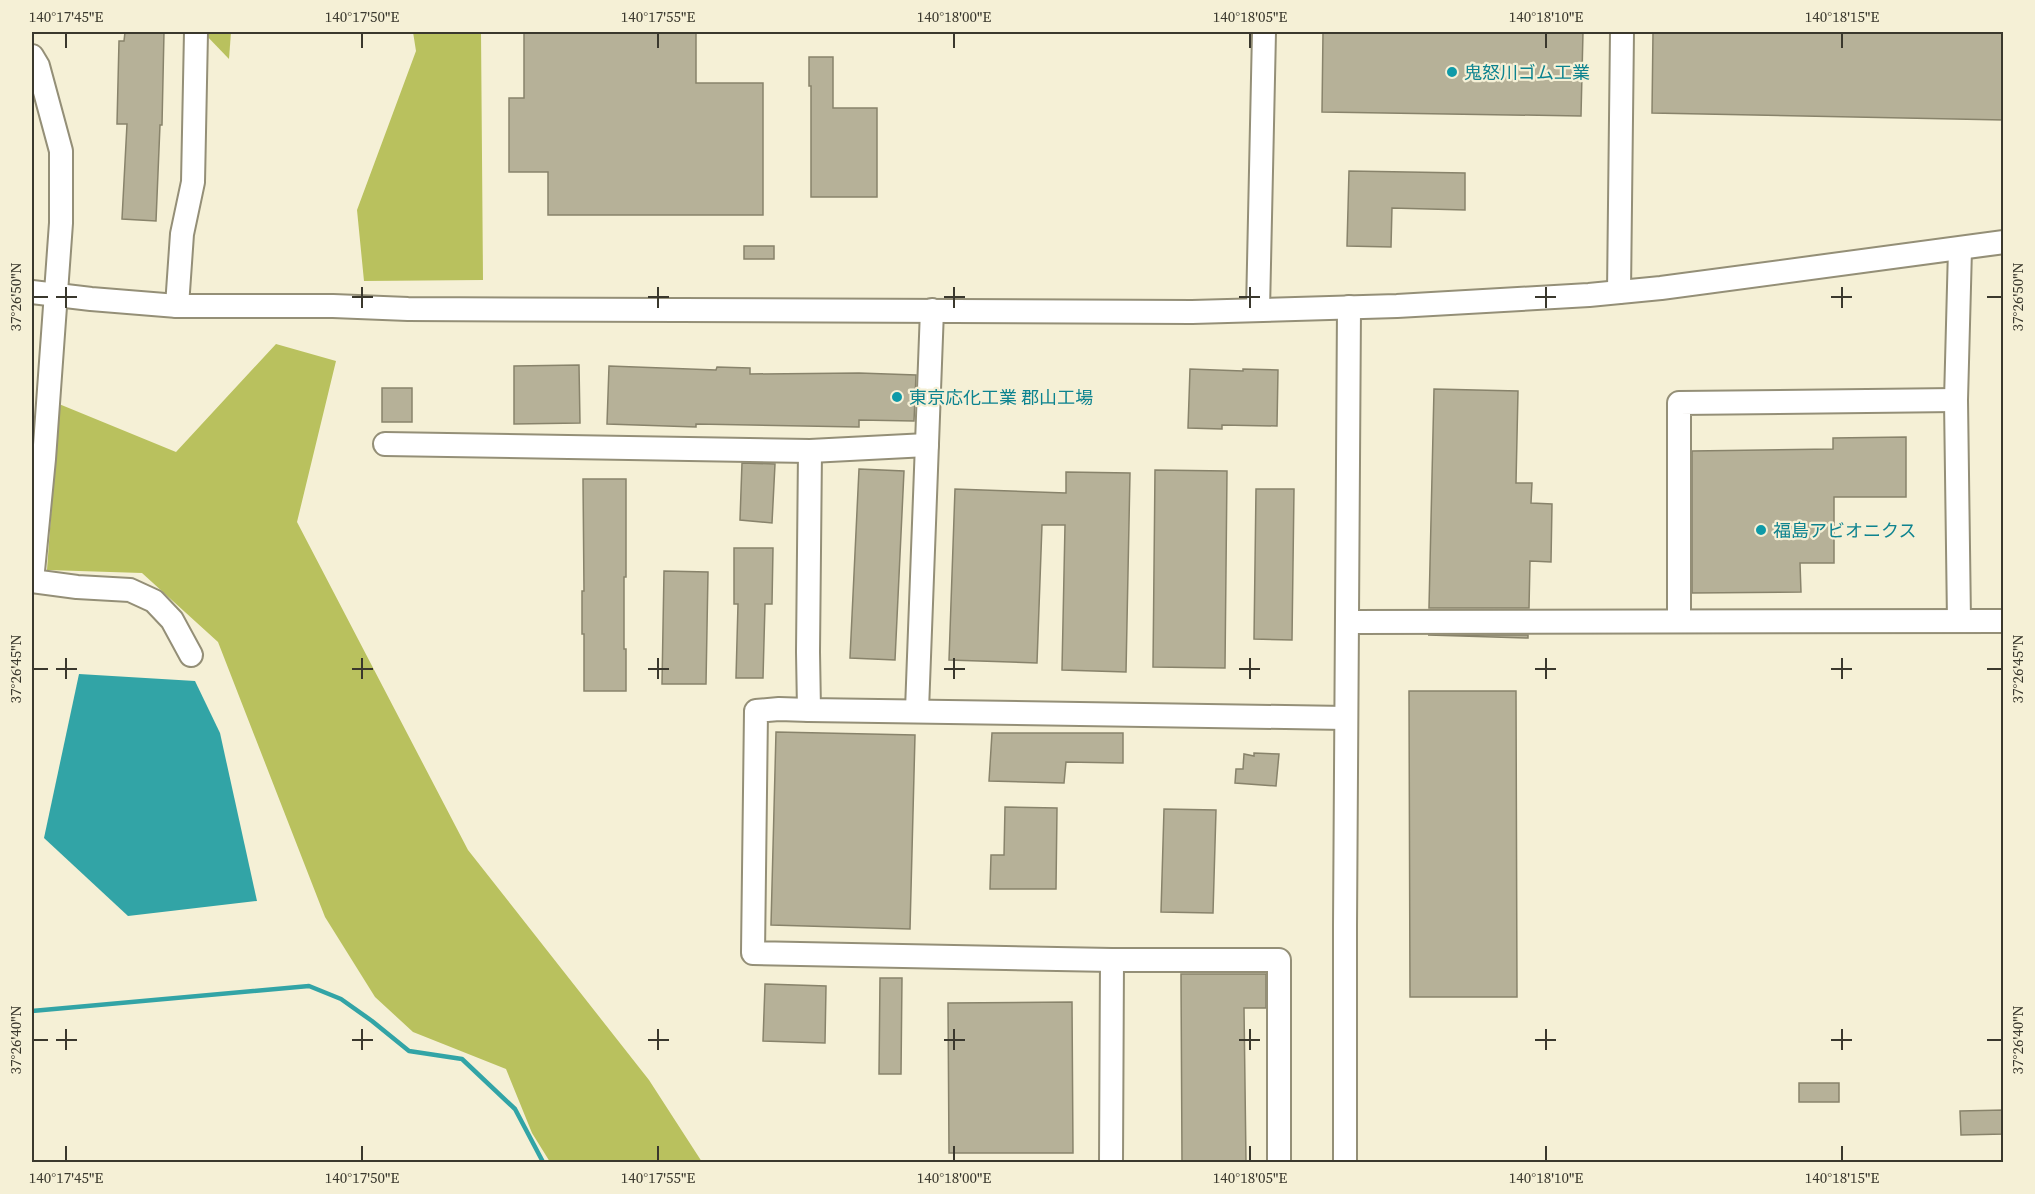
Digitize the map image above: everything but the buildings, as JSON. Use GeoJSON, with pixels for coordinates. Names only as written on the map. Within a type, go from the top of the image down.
{"type":"FeatureCollection","features":[{"type":"Feature","properties":{"kind":"street"},"geometry":{"type":"LineString","coordinates":[[177,306],[182,234],[193,182],[196,32]]}},
{"type":"Feature","properties":{"kind":"street"},"geometry":{"type":"LineString","coordinates":[[1258,310],[1264,32]]}},
{"type":"Feature","properties":{"kind":"street"},"geometry":{"type":"LineString","coordinates":[[1619,292],[1622,32]]}},
{"type":"Feature","properties":{"kind":"street"},"geometry":{"type":"LineString","coordinates":[[32,56],[38,66],[61,151],[61,223],[44,459],[32,581],[77,587],[130,590],[154,601],[172,620],[191,655]]}},
{"type":"Feature","properties":{"kind":"street"},"geometry":{"type":"LineString","coordinates":[[32,292],[177,306],[1180,312],[1409,305],[1619,292],[2004,242]]}},
{"type":"Feature","properties":{"kind":"street"},"geometry":{"type":"LineString","coordinates":[[1959,621],[1956,400],[1960,249]]}},
{"type":"Feature","properties":{"kind":"street"},"geometry":{"type":"LineString","coordinates":[[1346,1162],[1349,307]]}},
{"type":"Feature","properties":{"kind":"street"},"geometry":{"type":"LineString","coordinates":[[917,710],[932,310]]}},
{"type":"Feature","properties":{"kind":"street"},"geometry":{"type":"LineString","coordinates":[[1680,621],[1680,403],[1956,400]]}},
{"type":"Feature","properties":{"kind":"street"},"geometry":{"type":"LineString","coordinates":[[385,444],[810,451],[927,445]]}},
{"type":"Feature","properties":{"kind":"street"},"geometry":{"type":"LineString","coordinates":[[809,710],[810,451]]}},
{"type":"Feature","properties":{"kind":"street"},"geometry":{"type":"LineString","coordinates":[[1348,622],[2004,621]]}},
{"type":"Feature","properties":{"kind":"street"},"geometry":{"type":"LineString","coordinates":[[1279,1162],[1279,960],[1112,960],[753,953],[756,711],[778,708],[1346,718]]}},
{"type":"Feature","properties":{"kind":"street"},"geometry":{"type":"LineString","coordinates":[[1111,1162],[1112,960]]}},
{"type":"Feature","properties":{"kind":"green space"},"geometry":{"type":"Polygon","coordinates":[[[203,32],[231,32],[229,59],[203,32]]]}},
{"type":"Feature","properties":{"kind":"green space"},"geometry":{"type":"Polygon","coordinates":[[[413,32],[481,32],[483,280],[364,281],[357,210],[416,51],[413,32]]]}},
{"type":"Feature","properties":{"kind":"green space"},"geometry":{"type":"Polygon","coordinates":[[[276,344],[336,361],[297,522],[468,850],[649,1080],[702,1162],[550,1162],[532,1133],[506,1069],[413,1032],[375,997],[325,917],[218,642],[142,573],[47,570],[59,404],[176,452],[276,344]]]}},
{"type":"Feature","properties":{"kind":"water"},"geometry":{"type":"Polygon","coordinates":[[[79,674],[195,681],[220,733],[257,901],[128,916],[44,838],[79,674]]]}},
{"type":"Feature","properties":{"kind":"waterway"},"geometry":{"type":"LineString","coordinates":[[32,1011],[309,986],[341,999],[409,1051],[462,1059],[515,1109],[543,1162]]}},
{"type":"Feature","properties":{"kind":"place","name":"鬼怒川ゴム工業"},"geometry":{"type":"Point","coordinates":[1452,72]}},
{"type":"Feature","properties":{"kind":"place","name":"東京応化工業 郡山工場"},"geometry":{"type":"Point","coordinates":[897,397]}},
{"type":"Feature","properties":{"kind":"place","name":"福島アビオニクス"},"geometry":{"type":"Point","coordinates":[1761,530]}}]}
